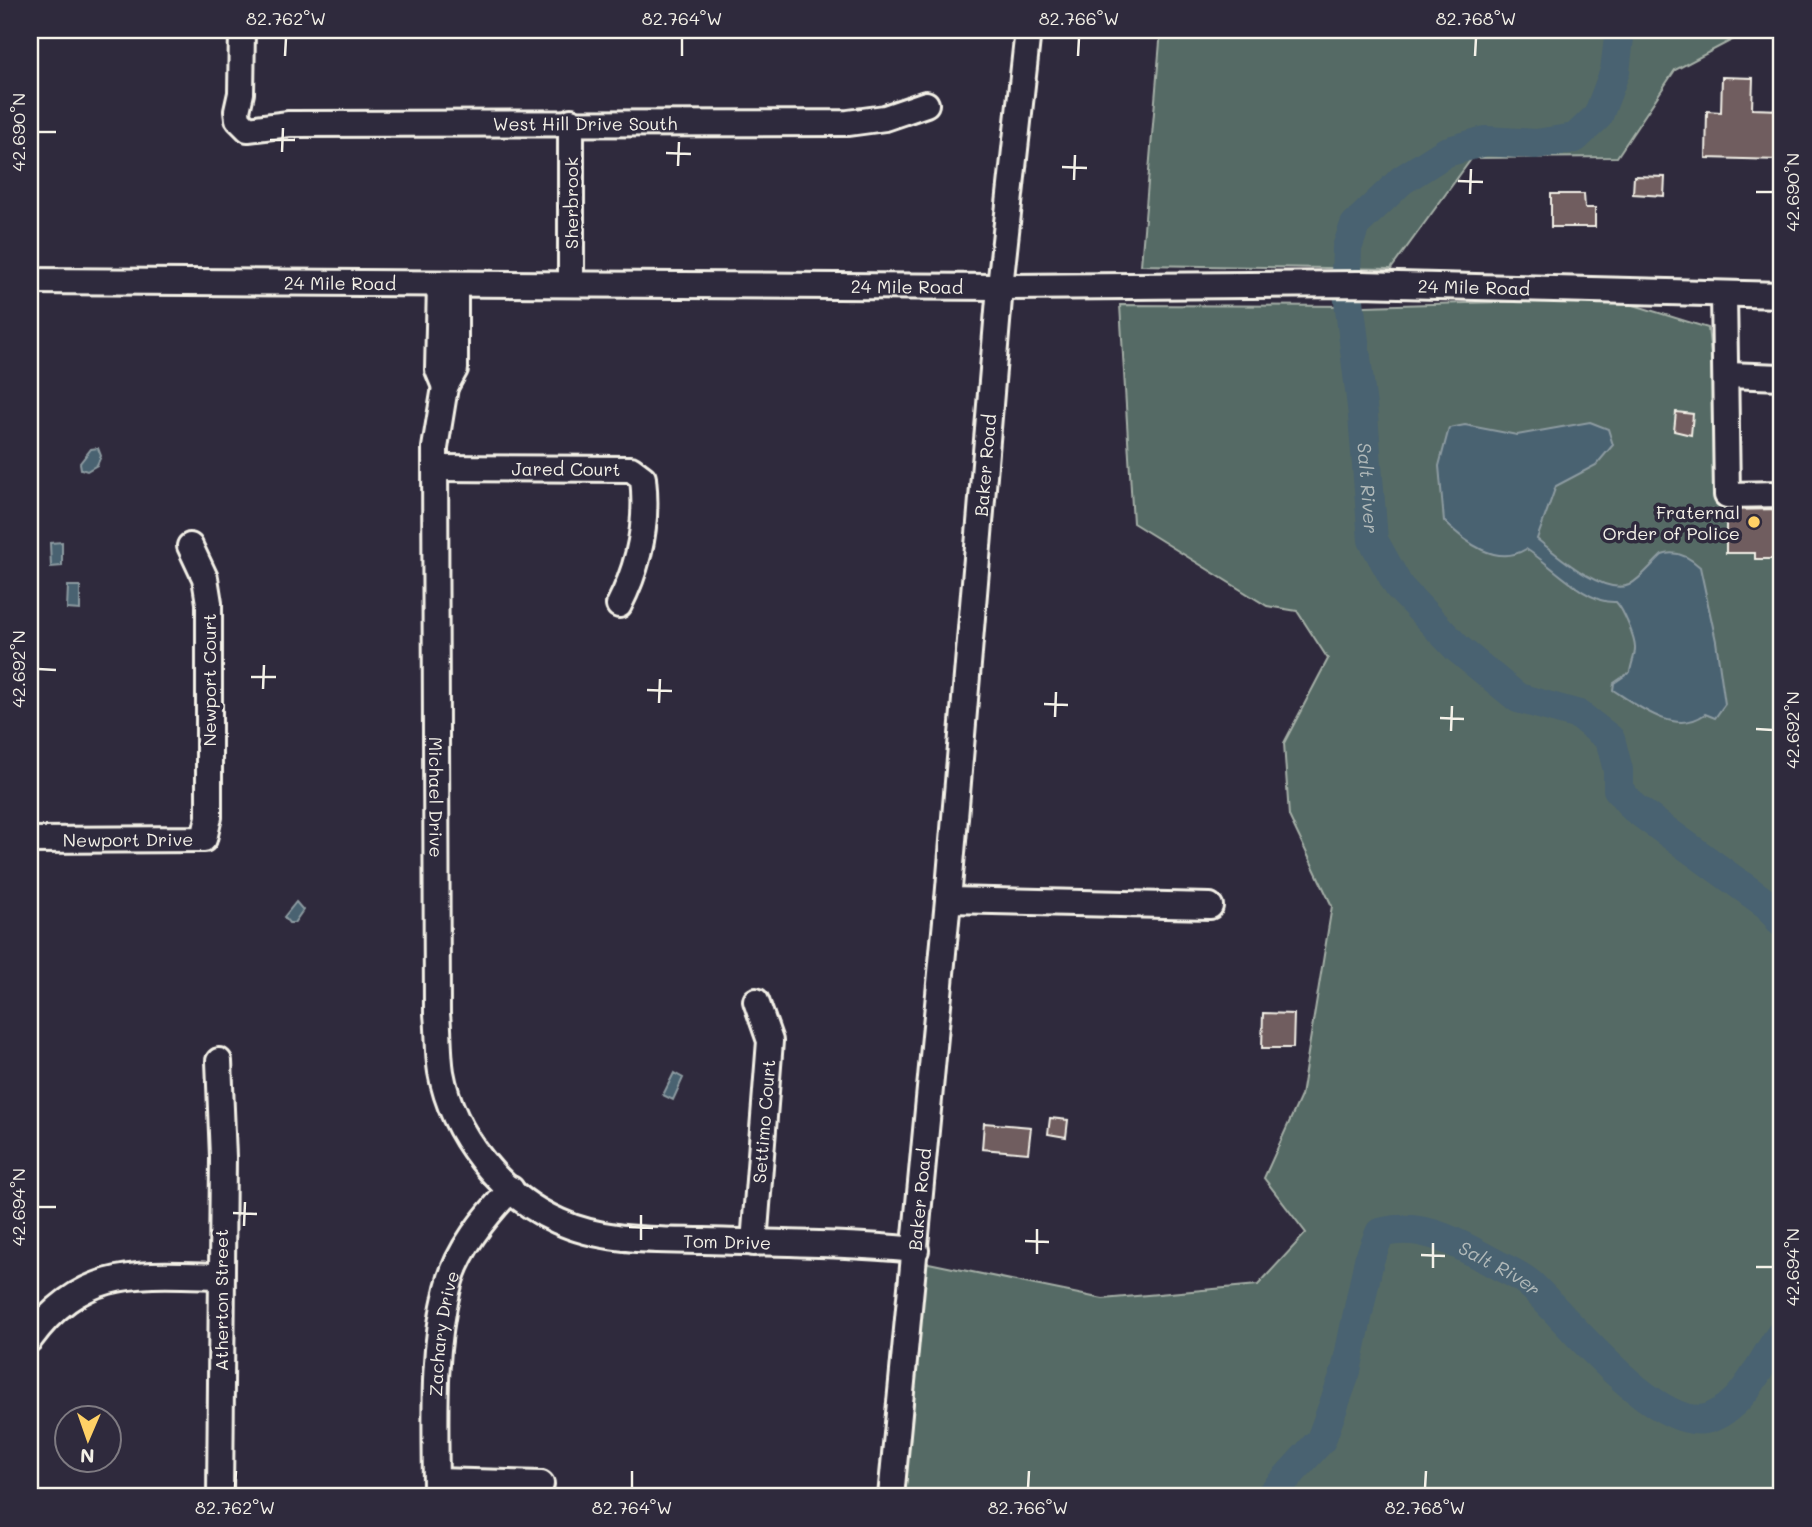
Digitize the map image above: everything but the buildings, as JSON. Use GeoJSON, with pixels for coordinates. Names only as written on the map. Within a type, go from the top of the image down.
{"type":"FeatureCollection","features":[{"type":"Feature","properties":{"kind":"street","name":"West Hill Drive South"},"geometry":{"type":"LineString","coordinates":[[242,30],[241,93],[237,111],[242,124],[255,130],[289,124],[571,121],[848,123],[885,118],[926,104]]}},
{"type":"Feature","properties":{"kind":"street","name":"Baker Road"},"geometry":{"type":"LineString","coordinates":[[891,1497],[948,900],[1000,287],[1028,30]]}},
{"type":"Feature","properties":{"kind":"street","name":"Sherbrook"},"geometry":{"type":"LineString","coordinates":[[571,121],[571,284]]}},
{"type":"Feature","properties":{"kind":"street","name":"24 Mile Road"},"geometry":{"type":"LineString","coordinates":[[30,281],[1000,287],[1360,284],[1782,295]]}},
{"type":"Feature","properties":{"kind":"street","name":"Michael Drive"},"geometry":{"type":"LineString","coordinates":[[447,284],[438,370],[445,387],[435,448],[437,1000],[441,1073],[453,1111],[477,1154],[511,1189]]}},
{"type":"Feature","properties":{"kind":"street"},"geometry":{"type":"LineString","coordinates":[[1724,294],[1727,495],[1782,494]]}},
{"type":"Feature","properties":{"kind":"street"},"geometry":{"type":"LineString","coordinates":[[1727,375],[1782,377]]}},
{"type":"Feature","properties":{"kind":"street","name":"Jared Court"},"geometry":{"type":"LineString","coordinates":[[436,468],[631,469],[643,478],[646,507],[634,575],[619,606]]}},
{"type":"Feature","properties":{"kind":"street","name":"Newport Court"},"geometry":{"type":"LineString","coordinates":[[190,546],[205,578],[209,603],[209,817]]}},
{"type":"Feature","properties":{"kind":"street","name":"Newport Drive"},"geometry":{"type":"LineString","coordinates":[[30,840],[204,839],[209,817]]}},
{"type":"Feature","properties":{"kind":"street"},"geometry":{"type":"LineString","coordinates":[[948,900],[1210,906]]}},
{"type":"Feature","properties":{"kind":"street","name":"Settimo Court"},"geometry":{"type":"LineString","coordinates":[[754,1243],[770,1041],[756,1000]]}},
{"type":"Feature","properties":{"kind":"street","name":"Atherton Street"},"geometry":{"type":"LineString","coordinates":[[219,1061],[223,1157],[220,1497]]}},
{"type":"Feature","properties":{"kind":"street","name":"Tom Drive"},"geometry":{"type":"LineString","coordinates":[[511,1189],[523,1202],[559,1222],[598,1233],[651,1240],[916,1250]]}},
{"type":"Feature","properties":{"kind":"street","name":"Zachary Drive"},"geometry":{"type":"LineString","coordinates":[[436,1489],[435,1388],[448,1287],[474,1233],[511,1189]]}},
{"type":"Feature","properties":{"kind":"street"},"geometry":{"type":"LineString","coordinates":[[30,1339],[46,1316],[67,1298],[115,1278],[144,1274],[220,1276]]}},
{"type":"Feature","properties":{"kind":"street"},"geometry":{"type":"LineString","coordinates":[[436,1489],[541,1483]]}},
{"type":"Feature","properties":{"kind":"green space"},"geometry":{"type":"Polygon","coordinates":[[[1161,30],[1782,30],[1747,32],[1675,70],[1617,157],[1472,158],[1391,269],[1141,265],[1161,30]]]}},
{"type":"Feature","properties":{"kind":"green space"},"geometry":{"type":"Polygon","coordinates":[[[1536,301],[1624,302],[1708,328],[1727,495],[1726,552],[1755,553],[1756,559],[1782,559],[1782,1497],[889,1497],[914,1260],[1103,1299],[1258,1285],[1306,1233],[1264,1178],[1301,1096],[1332,906],[1289,816],[1284,743],[1328,659],[1297,611],[1267,606],[1133,523],[1120,305],[1364,306],[1536,301]]]}},
{"type":"Feature","properties":{"kind":"water"},"geometry":{"type":"Polygon","coordinates":[[[1590,422],[1608,429],[1613,445],[1596,465],[1556,486],[1537,539],[1580,572],[1606,585],[1629,585],[1662,555],[1672,553],[1682,555],[1700,567],[1716,641],[1725,704],[1715,718],[1705,714],[1694,720],[1670,721],[1646,711],[1613,690],[1614,683],[1630,672],[1635,649],[1628,624],[1616,602],[1592,597],[1580,590],[1526,549],[1504,555],[1482,550],[1444,521],[1439,466],[1449,428],[1465,425],[1517,435],[1590,422]]]}},
{"type":"Feature","properties":{"kind":"water"},"geometry":{"type":"Polygon","coordinates":[[[98,448],[101,456],[97,465],[87,471],[81,469],[80,463],[91,449],[98,448]]]}},
{"type":"Feature","properties":{"kind":"water"},"geometry":{"type":"Polygon","coordinates":[[[62,542],[62,566],[51,567],[50,543],[62,542]]]}},
{"type":"Feature","properties":{"kind":"water"},"geometry":{"type":"Polygon","coordinates":[[[68,586],[80,586],[80,610],[67,609],[68,586]]]}},
{"type":"Feature","properties":{"kind":"water"},"geometry":{"type":"Polygon","coordinates":[[[296,902],[303,910],[294,923],[289,923],[284,917],[296,902]]]}},
{"type":"Feature","properties":{"kind":"water"},"geometry":{"type":"Polygon","coordinates":[[[674,1073],[683,1078],[673,1100],[663,1095],[674,1073]]]}},
{"type":"Feature","properties":{"kind":"waterway","name":"Salt River"},"geometry":{"type":"LineString","coordinates":[[1620,30],[1615,71],[1598,116],[1575,138],[1536,144],[1485,141],[1446,152],[1402,180],[1355,225],[1347,248],[1346,276],[1363,415],[1373,540],[1399,587],[1457,648],[1518,698],[1579,715],[1610,739],[1618,770],[1618,789],[1633,807],[1768,905],[1782,923]]}},
{"type":"Feature","properties":{"kind":"waterway","name":"Salt River"},"geometry":{"type":"LineString","coordinates":[[1269,1497],[1321,1440],[1346,1371],[1369,1260],[1380,1233],[1410,1230],[1439,1236],[1517,1275],[1530,1284],[1589,1346],[1641,1393],[1667,1410],[1691,1419],[1712,1417],[1735,1401],[1782,1333]]}},
{"type":"Feature","properties":{"kind":"place","name":"Fraternal Order of Police"},"geometry":{"type":"Point","coordinates":[1754,522]}}]}
